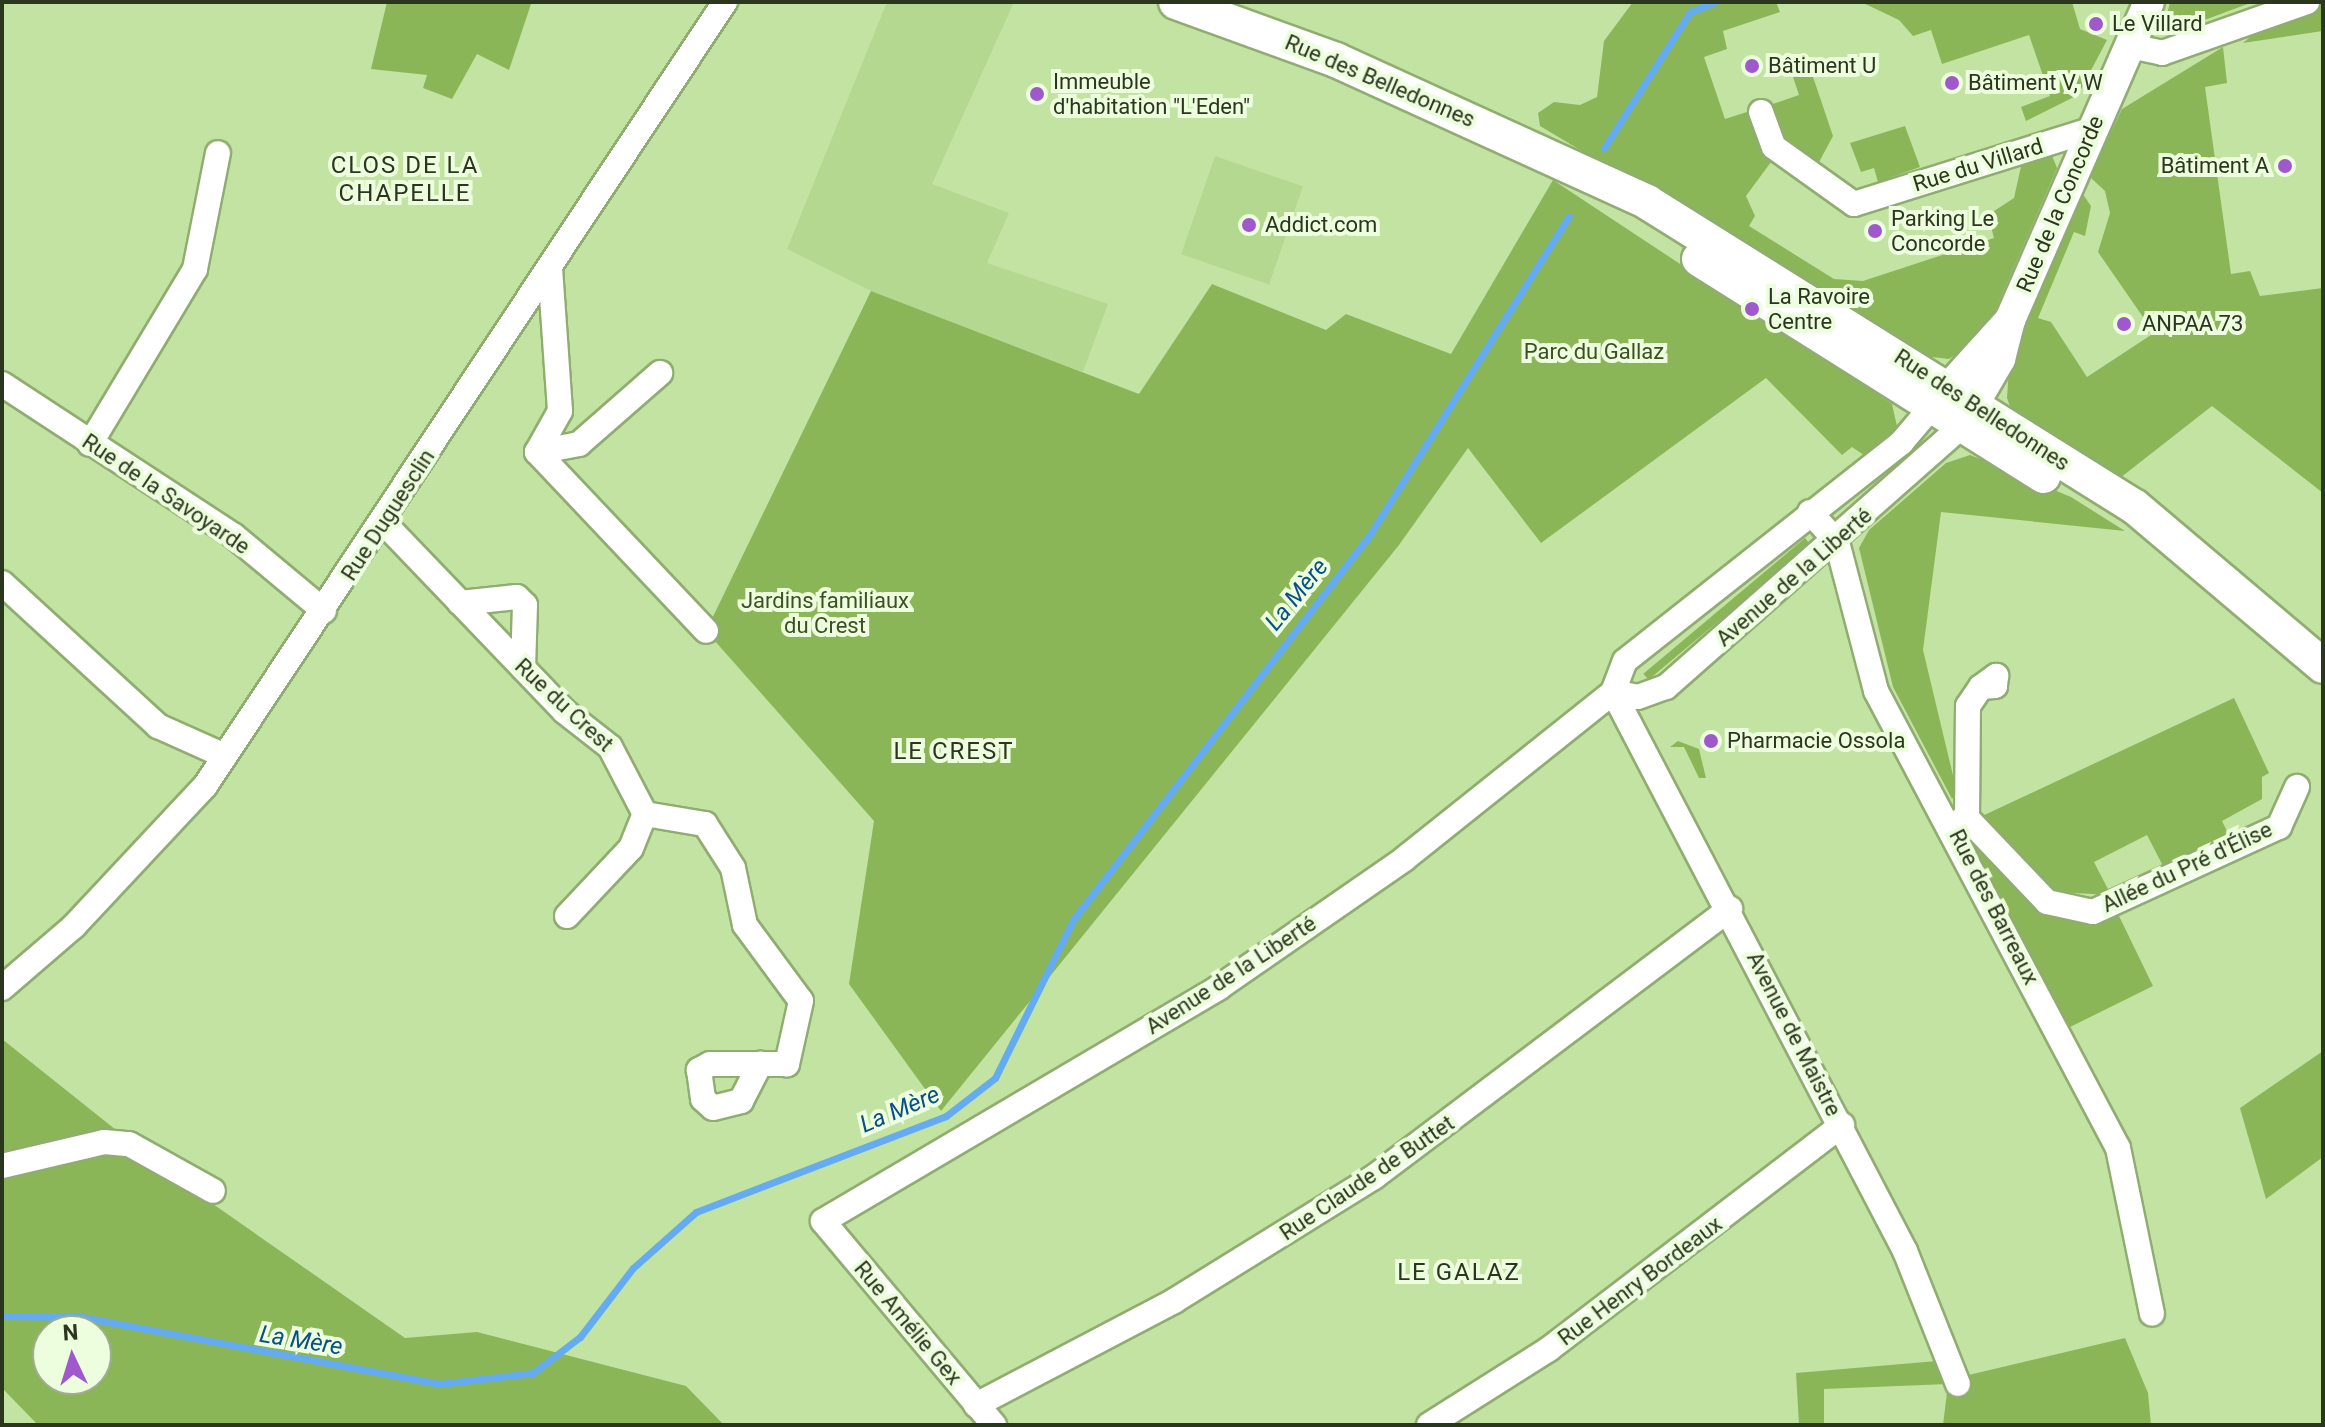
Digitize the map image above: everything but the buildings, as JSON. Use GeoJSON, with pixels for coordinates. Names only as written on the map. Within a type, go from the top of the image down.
{"type":"FeatureCollection","features":[{"type":"Feature","properties":{"kind":"main road","name":"Rue des Belledonnes"},"geometry":{"type":"LineString","coordinates":[[1192,5],[1336,60],[1579,174],[1647,202],[1937,397],[2169,540],[2323,666]]}},
{"type":"Feature","properties":{"kind":"street","name":"Rue Duguesclin"},"geometry":{"type":"LineString","coordinates":[[2,988],[94,905],[225,756],[725,2]]}},
{"type":"Feature","properties":{"kind":"street","name":"Rue de la Concorde"},"geometry":{"type":"LineString","coordinates":[[1968,417],[2149,2]]}},
{"type":"Feature","properties":{"kind":"street"},"geometry":{"type":"LineString","coordinates":[[2130,46],[2162,53],[2307,2]]}},
{"type":"Feature","properties":{"kind":"street","name":"Rue du Villard"},"geometry":{"type":"LineString","coordinates":[[1761,112],[1774,147],[1854,204],[2093,129]]}},
{"type":"Feature","properties":{"kind":"street"},"geometry":{"type":"LineString","coordinates":[[90,444],[195,269],[218,153]]}},
{"type":"Feature","properties":{"kind":"street"},"geometry":{"type":"LineString","coordinates":[[537,452],[560,411],[550,269]]}},
{"type":"Feature","properties":{"kind":"street","name":"Rue de la Concorde"},"geometry":{"type":"LineString","coordinates":[[1937,397],[2010,320]]}},
{"type":"Feature","properties":{"kind":"street"},"geometry":{"type":"LineString","coordinates":[[537,452],[579,444],[660,373]]}},
{"type":"Feature","properties":{"kind":"street","name":"Rue de la Savoyarde"},"geometry":{"type":"LineString","coordinates":[[2,384],[234,536],[324,611]]}},
{"type":"Feature","properties":{"kind":"street","name":"Avenue de la Liberté"},"geometry":{"type":"LineString","coordinates":[[823,1221],[1218,988],[1404,859],[1613,692],[1625,661],[1901,443],[1937,397]]}},
{"type":"Feature","properties":{"kind":"street","name":"Avenue de la Liberté"},"geometry":{"type":"LineString","coordinates":[[1613,692],[1638,697],[1666,687],[1837,542],[1968,417]]}},
{"type":"Feature","properties":{"kind":"street"},"geometry":{"type":"LineString","coordinates":[[537,452],[706,631]]}},
{"type":"Feature","properties":{"kind":"street","name":"Rue des Barreaux"},"geometry":{"type":"LineString","coordinates":[[1810,512],[1837,542],[1876,691],[1959,821],[2118,1148],[2152,1314]]}},
{"type":"Feature","properties":{"kind":"street","name":"Rue du Crest"},"geometry":{"type":"LineString","coordinates":[[383,522],[523,668],[610,747],[645,814]]}},
{"type":"Feature","properties":{"kind":"street"},"geometry":{"type":"LineString","coordinates":[[2,583],[158,726],[225,756]]}},
{"type":"Feature","properties":{"kind":"street"},"geometry":{"type":"LineString","coordinates":[[460,603],[517,597],[525,605],[523,668]]}},
{"type":"Feature","properties":{"kind":"street"},"geometry":{"type":"LineString","coordinates":[[1959,821],[1968,706],[1981,687]]}},
{"type":"Feature","properties":{"kind":"street","name":"Avenue de Maistre"},"geometry":{"type":"LineString","coordinates":[[1613,692],[1730,909],[1905,1251],[1958,1384]]}},
{"type":"Feature","properties":{"kind":"street","name":"Allée du Pré d'Élise"},"geometry":{"type":"LineString","coordinates":[[1959,821],[2034,894],[2062,910],[2093,912],[2279,827],[2297,787]]}},
{"type":"Feature","properties":{"kind":"street"},"geometry":{"type":"LineString","coordinates":[[567,916],[631,848],[645,814],[705,824],[733,868],[745,925],[793,983],[801,1001],[787,1064],[760,1064]]}},
{"type":"Feature","properties":{"kind":"street","name":"Rue Claude de Buttet"},"geometry":{"type":"LineString","coordinates":[[976,1405],[1174,1301],[1374,1177],[1730,909]]}},
{"type":"Feature","properties":{"kind":"street","name":"Rue Henry Bordeaux"},"geometry":{"type":"LineString","coordinates":[[1429,1425],[1549,1349],[1842,1125]]}},
{"type":"Feature","properties":{"kind":"street"},"geometry":{"type":"LineString","coordinates":[[2,1166],[104,1142],[129,1144],[213,1191]]}},
{"type":"Feature","properties":{"kind":"street","name":"Rue Amélie Gex"},"geometry":{"type":"LineString","coordinates":[[823,1221],[994,1425]]}},
{"type":"Feature","properties":{"kind":"shaded area"},"geometry":{"type":"Polygon","coordinates":[[[887,2],[1014,2],[932,184],[1009,213],[987,263],[1108,304],[1083,372],[871,291],[787,249],[887,2]]]}},
{"type":"Feature","properties":{"kind":"shaded area"},"geometry":{"type":"Polygon","coordinates":[[[1215,156],[1303,186],[1269,285],[1181,254],[1215,156]]]}},
{"type":"Feature","properties":{"kind":"green space"},"geometry":{"type":"Polygon","coordinates":[[[387,2],[531,4],[509,70],[477,54],[452,99],[423,88],[427,75],[371,69],[387,2]]]}},
{"type":"Feature","properties":{"kind":"green space"},"geometry":{"type":"Polygon","coordinates":[[[1633,2],[1776,2],[1780,12],[1723,31],[1727,49],[1704,57],[1725,119],[1750,111],[1771,162],[1746,196],[1755,216],[1749,226],[1834,279],[1863,281],[1994,238],[1988,215],[2014,198],[2022,162],[2051,153],[2057,168],[1984,336],[1949,359],[1924,356],[1540,126],[1538,113],[1554,102],[1580,105],[1597,97],[1604,41],[1633,2]]]}},
{"type":"Feature","properties":{"kind":"green space"},"geometry":{"type":"Polygon","coordinates":[[[1861,2],[2072,2],[2080,29],[2107,40],[2078,95],[2026,121],[2021,107],[2050,96],[2029,35],[1942,64],[1931,30],[1913,36],[1899,20],[1861,2]]]}},
{"type":"Feature","properties":{"kind":"green space"},"geometry":{"type":"Polygon","coordinates":[[[2170,2],[2253,2],[2183,28],[2167,15],[2170,2]]]}},
{"type":"Feature","properties":{"kind":"green space"},"geometry":{"type":"Polygon","coordinates":[[[2323,3],[2323,31],[2243,43],[2262,27],[2323,3]]]}},
{"type":"Feature","properties":{"kind":"green space"},"geometry":{"type":"Polygon","coordinates":[[[2223,47],[2227,83],[2205,87],[2231,274],[2250,271],[2260,296],[2323,288],[2323,493],[2212,406],[2120,478],[2012,412],[2007,398],[2009,368],[2082,193],[2091,206],[2085,236],[2074,232],[2038,318],[2051,322],[2087,377],[2154,333],[2098,252],[2110,213],[2105,191],[2090,177],[2122,109],[2223,47]]]}},
{"type":"Feature","properties":{"kind":"green space"},"geometry":{"type":"Polygon","coordinates":[[[1811,71],[1833,136],[1818,164],[1781,137],[1770,105],[1799,95],[1793,77],[1811,71]]]}},
{"type":"Feature","properties":{"kind":"green space"},"geometry":{"type":"Polygon","coordinates":[[[1905,126],[1920,167],[1878,182],[1874,168],[1861,172],[1850,143],[1905,126]]]}},
{"type":"Feature","properties":{"kind":"green space"},"geometry":{"type":"Polygon","coordinates":[[[1553,180],[1892,404],[1898,431],[1868,458],[1852,447],[1842,455],[1766,378],[1541,543],[1468,448],[1399,545],[941,1111],[849,984],[874,821],[706,631],[871,291],[1139,394],[1212,284],[1326,330],[1346,314],[1451,354],[1553,180]]]}},
{"type":"Feature","properties":{"kind":"green space"},"geometry":{"type":"Polygon","coordinates":[[[1970,455],[2071,497],[2125,531],[1941,512],[1923,650],[1957,792],[1952,799],[1893,687],[1859,548],[1869,530],[1946,463],[1970,455]]]}},
{"type":"Feature","properties":{"kind":"green space"},"geometry":{"type":"Polygon","coordinates":[[[1805,538],[1810,544],[1649,680],[1643,674],[1805,538]]]}},
{"type":"Feature","properties":{"kind":"green space"},"geometry":{"type":"Polygon","coordinates":[[[2234,698],[2269,773],[2262,777],[2262,799],[2222,821],[2229,835],[2163,866],[2147,835],[2094,862],[2111,895],[2055,892],[1980,817],[2234,698]]]}},
{"type":"Feature","properties":{"kind":"green space"},"geometry":{"type":"Polygon","coordinates":[[[1678,741],[1699,749],[1706,778],[1699,778],[1684,747],[1670,747],[1678,741]]]}},
{"type":"Feature","properties":{"kind":"green space"},"geometry":{"type":"Polygon","coordinates":[[[1963,835],[2046,913],[2089,922],[2119,916],[2153,986],[2066,1029],[1963,835]]]}},
{"type":"Feature","properties":{"kind":"green space"},"geometry":{"type":"Polygon","coordinates":[[[2,1039],[180,1181],[405,1338],[477,1332],[686,1386],[724,1425],[38,1425],[2,1388],[2,1039]]]}},
{"type":"Feature","properties":{"kind":"green space"},"geometry":{"type":"Polygon","coordinates":[[[2323,1051],[2323,1157],[2266,1199],[2240,1108],[2323,1051]]]}},
{"type":"Feature","properties":{"kind":"green space"},"geometry":{"type":"Polygon","coordinates":[[[2125,1338],[2148,1393],[2151,1425],[1943,1425],[1948,1384],[1824,1389],[1824,1425],[1799,1425],[1796,1373],[1949,1360],[1956,1378],[2125,1338]]]}},
{"type":"Feature","properties":{"kind":"waterway","name":"La Mère"},"geometry":{"type":"LineString","coordinates":[[1604,148],[1690,12],[1715,2]]}},
{"type":"Feature","properties":{"kind":"waterway","name":"La Mère"},"geometry":{"type":"LineString","coordinates":[[2,1316],[82,1317],[439,1384],[533,1373],[580,1337],[633,1268],[696,1212],[946,1116],[995,1078],[1073,920],[1369,536],[1569,216]]}},
{"type":"Feature","properties":{"kind":"place","name":"Le Villard"},"geometry":{"type":"Point","coordinates":[2096,24]}},
{"type":"Feature","properties":{"kind":"place","name":"Bâtiment U"},"geometry":{"type":"Point","coordinates":[1752,66]}},
{"type":"Feature","properties":{"kind":"place","name":"Bâtiment V, W"},"geometry":{"type":"Point","coordinates":[1952,83]}},
{"type":"Feature","properties":{"kind":"place","name":"Immeuble d'habitation \"L'Eden\""},"geometry":{"type":"Point","coordinates":[1037,94]}},
{"type":"Feature","properties":{"kind":"place","name":"Bâtiment A"},"geometry":{"type":"Point","coordinates":[2285,166]}},
{"type":"Feature","properties":{"kind":"place","name":"Addict.com"},"geometry":{"type":"Point","coordinates":[1249,225]}},
{"type":"Feature","properties":{"kind":"place","name":"Parking Le Concorde"},"geometry":{"type":"Point","coordinates":[1875,231]}},
{"type":"Feature","properties":{"kind":"place","name":"La Ravoire Centre"},"geometry":{"type":"Point","coordinates":[1752,309]}},
{"type":"Feature","properties":{"kind":"place","name":"ANPAA 73"},"geometry":{"type":"Point","coordinates":[2124,324]}},
{"type":"Feature","properties":{"kind":"place","name":"Pharmacie Ossola"},"geometry":{"type":"Point","coordinates":[1711,741]}},
{"type":"Feature","properties":{"kind":"district","name":"CLOS DE LA CHAPELLE"},"geometry":{"type":"Point","coordinates":[405,180]}},
{"type":"Feature","properties":{"kind":"district","name":"LE CREST"},"geometry":{"type":"Point","coordinates":[954,752]}},
{"type":"Feature","properties":{"kind":"district","name":"LE GALAZ"},"geometry":{"type":"Point","coordinates":[1459,1273]}},
{"type":"Feature","properties":{"kind":"park label","name":"Parc du Gallaz"},"geometry":{"type":"Point","coordinates":[1594,352]}},
{"type":"Feature","properties":{"kind":"park label","name":"Jardins familiaux du Crest"},"geometry":{"type":"Point","coordinates":[825,612]}}]}
